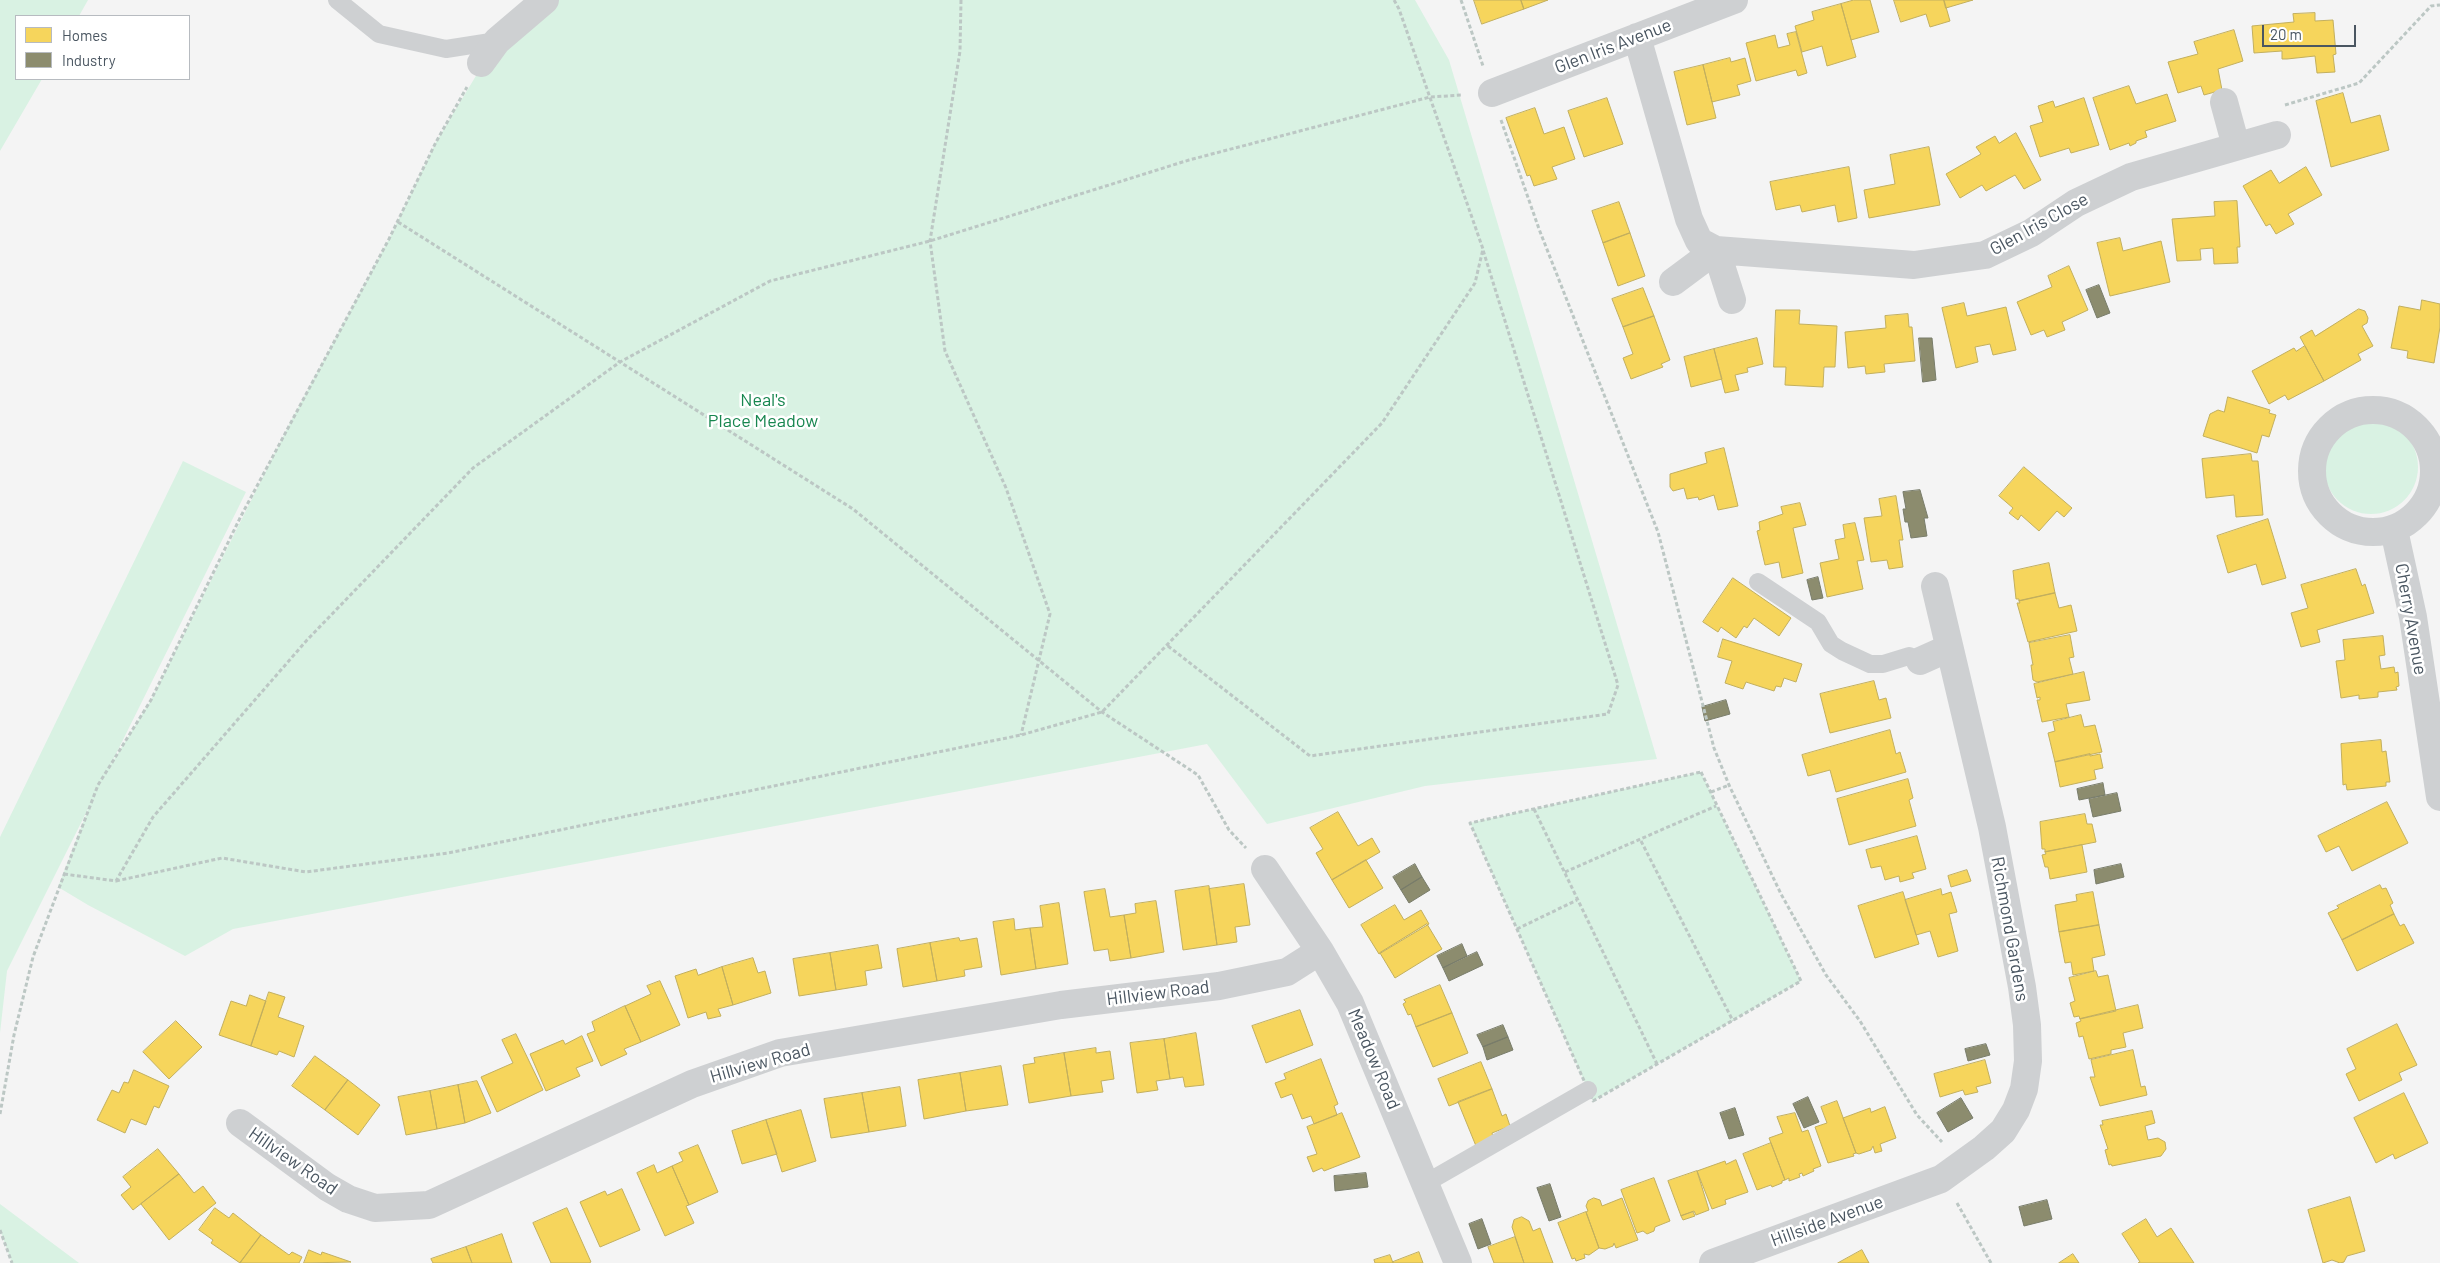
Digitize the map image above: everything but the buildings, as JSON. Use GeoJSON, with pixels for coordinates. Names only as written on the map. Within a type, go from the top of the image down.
{"type":"FeatureCollection","features":[{"type":"Feature","properties":{"kind":"street"},"geometry":{"type":"LineString","coordinates":[[481,63],[497,40],[545,0]]}},
{"type":"Feature","properties":{"kind":"street","name":"Glen Iris Avenue"},"geometry":{"type":"LineString","coordinates":[[1492,93],[1734,0]]}},
{"type":"Feature","properties":{"kind":"street"},"geometry":{"type":"LineString","coordinates":[[1637,37],[1689,219],[1699,240],[1716,250],[1732,300]]}},
{"type":"Feature","properties":{"kind":"street"},"geometry":{"type":"LineString","coordinates":[[2224,102],[2236,146]]}},
{"type":"Feature","properties":{"kind":"street","name":"Glen Iris Close"},"geometry":{"type":"LineString","coordinates":[[1716,250],[1914,265],[1985,254],[2030,233],[2076,203],[2131,177],[2277,135]]}},
{"type":"Feature","properties":{"kind":"street"},"geometry":{"type":"LineString","coordinates":[[1673,282],[1716,250]]}},
{"type":"Feature","properties":{"kind":"street"},"geometry":{"type":"LineString","coordinates":[[2378,410],[2398,415],[2419,430],[2431,451],[2435,466],[2433,486],[2428,501],[2416,516],[2394,530],[2371,533],[2345,527],[2327,513],[2315,494],[2311,472],[2315,450],[2326,432],[2342,418],[2360,411],[2378,410]]}},
{"type":"Feature","properties":{"kind":"street","name":"Cherry Avenue"},"geometry":{"type":"LineString","coordinates":[[2394,530],[2413,617],[2440,797]]}},
{"type":"Feature","properties":{"kind":"street","name":"Richmond Gardens"},"geometry":{"type":"LineString","coordinates":[[1935,586],[1992,827],[2022,987],[2027,1025],[2028,1061],[2024,1089],[2016,1110],[2002,1131],[1952,1172]]}},
{"type":"Feature","properties":{"kind":"street"},"geometry":{"type":"LineString","coordinates":[[1920,661],[1949,648]]}},
{"type":"Feature","properties":{"kind":"street","name":"Meadow Road"},"geometry":{"type":"LineString","coordinates":[[1265,869],[1320,951],[1350,1003],[1458,1263]]}},
{"type":"Feature","properties":{"kind":"street","name":"Hillview Road"},"geometry":{"type":"LineString","coordinates":[[240,1123],[326,1187],[348,1199],[375,1208],[429,1205],[692,1084],[780,1053],[1061,1005],[1219,986],[1287,972],[1320,951]]}},
{"type":"Feature","properties":{"kind":"street","name":"Hillside Avenue"},"geometry":{"type":"LineString","coordinates":[[1713,1263],[1750,1257],[1952,1172]]}},
{"type":"Feature","properties":{"kind":"lane"},"geometry":{"type":"LineString","coordinates":[[337,0],[379,34],[446,49],[497,40]]}},
{"type":"Feature","properties":{"kind":"lane"},"geometry":{"type":"LineString","coordinates":[[1758,582],[1818,622],[1830,644],[1842,651],[1870,664],[1883,664],[1909,656],[1920,661]]}},
{"type":"Feature","properties":{"kind":"lane"},"geometry":{"type":"LineString","coordinates":[[1426,1183],[1588,1090]]}},
{"type":"Feature","properties":{"kind":"path"},"geometry":{"type":"LineString","coordinates":[[961,0],[960,51],[930,241],[945,351],[1006,488],[1050,614],[1021,735]]}},
{"type":"Feature","properties":{"kind":"path"},"geometry":{"type":"LineString","coordinates":[[1168,646],[1310,756],[1608,714],[1618,685],[1483,249],[1394,0]]}},
{"type":"Feature","properties":{"kind":"path"},"geometry":{"type":"LineString","coordinates":[[1461,0],[1539,229],[1658,532],[1714,748],[1729,785],[1781,894],[1826,975],[1860,1021],[1952,1172],[1991,1263]]}},
{"type":"Feature","properties":{"kind":"path"},"geometry":{"type":"LineString","coordinates":[[2277,135],[2279,107],[2359,83],[2431,6],[2440,5]]}},
{"type":"Feature","properties":{"kind":"path"},"geometry":{"type":"LineString","coordinates":[[0,1114],[14,1035],[33,957],[98,785],[151,700],[241,516],[398,222],[436,142],[481,63]]}},
{"type":"Feature","properties":{"kind":"path"},"geometry":{"type":"LineString","coordinates":[[116,881],[160,810],[307,640],[473,468],[620,362],[770,281],[930,241],[1189,160],[1430,97]]}},
{"type":"Feature","properties":{"kind":"path"},"geometry":{"type":"LineString","coordinates":[[398,222],[853,509],[1102,712],[1198,775],[1230,830],[1265,869]]}},
{"type":"Feature","properties":{"kind":"path"},"geometry":{"type":"LineString","coordinates":[[64,874],[116,881],[222,858],[306,872],[448,853],[1021,735],[1102,712],[1382,423],[1475,283],[1483,249]]}},
{"type":"Feature","properties":{"kind":"path"},"geometry":{"type":"LineString","coordinates":[[1701,772],[1716,806],[1801,981],[1733,1022],[1593,1101],[1470,823],[1701,772]]}},
{"type":"Feature","properties":{"kind":"path"},"geometry":{"type":"LineString","coordinates":[[1711,792],[1729,785]]}},
{"type":"Feature","properties":{"kind":"path"},"geometry":{"type":"LineString","coordinates":[[1564,872],[1640,841],[1716,806]]}},
{"type":"Feature","properties":{"kind":"path"},"geometry":{"type":"LineString","coordinates":[[1534,809],[1657,1064]]}},
{"type":"Feature","properties":{"kind":"path"},"geometry":{"type":"LineString","coordinates":[[1640,841],[1733,1022]]}},
{"type":"Feature","properties":{"kind":"path"},"geometry":{"type":"LineString","coordinates":[[1518,929],[1577,900]]}},
{"type":"Feature","properties":{"kind":"path"},"geometry":{"type":"LineString","coordinates":[[0,1230],[12,1263]]}},
{"type":"Feature","properties":{"kind":"green space"},"geometry":{"type":"Polygon","coordinates":[[[0,0],[88,0],[80,15],[15,15],[15,80],[41,80],[0,151],[0,0]]]}},
{"type":"Feature","properties":{"kind":"green space","name":"Neal's Place Meadow"},"geometry":{"type":"Polygon","coordinates":[[[545,0],[1415,0],[1449,60],[1657,759],[1425,786],[1267,824],[1207,744],[233,929],[185,956],[58,887],[90,805],[7,971],[0,1033],[0,837],[183,461],[246,492],[110,766],[151,700],[290,423],[389,239],[436,142],[497,41],[545,0]]]}},
{"type":"Feature","properties":{"kind":"green space"},"geometry":{"type":"Polygon","coordinates":[[[2371,420],[2389,424],[2404,434],[2414,449],[2418,467],[2414,485],[2404,500],[2389,510],[2371,514],[2353,510],[2338,500],[2328,485],[2324,467],[2328,449],[2338,434],[2353,424],[2371,420]]]}},
{"type":"Feature","properties":{"kind":"green space"},"geometry":{"type":"Polygon","coordinates":[[[1701,772],[1801,981],[1593,1101],[1470,823],[1701,772]]]}},
{"type":"Feature","properties":{"kind":"green space"},"geometry":{"type":"Polygon","coordinates":[[[0,1204],[79,1263],[12,1263],[0,1230],[0,1204]]]}}]}
